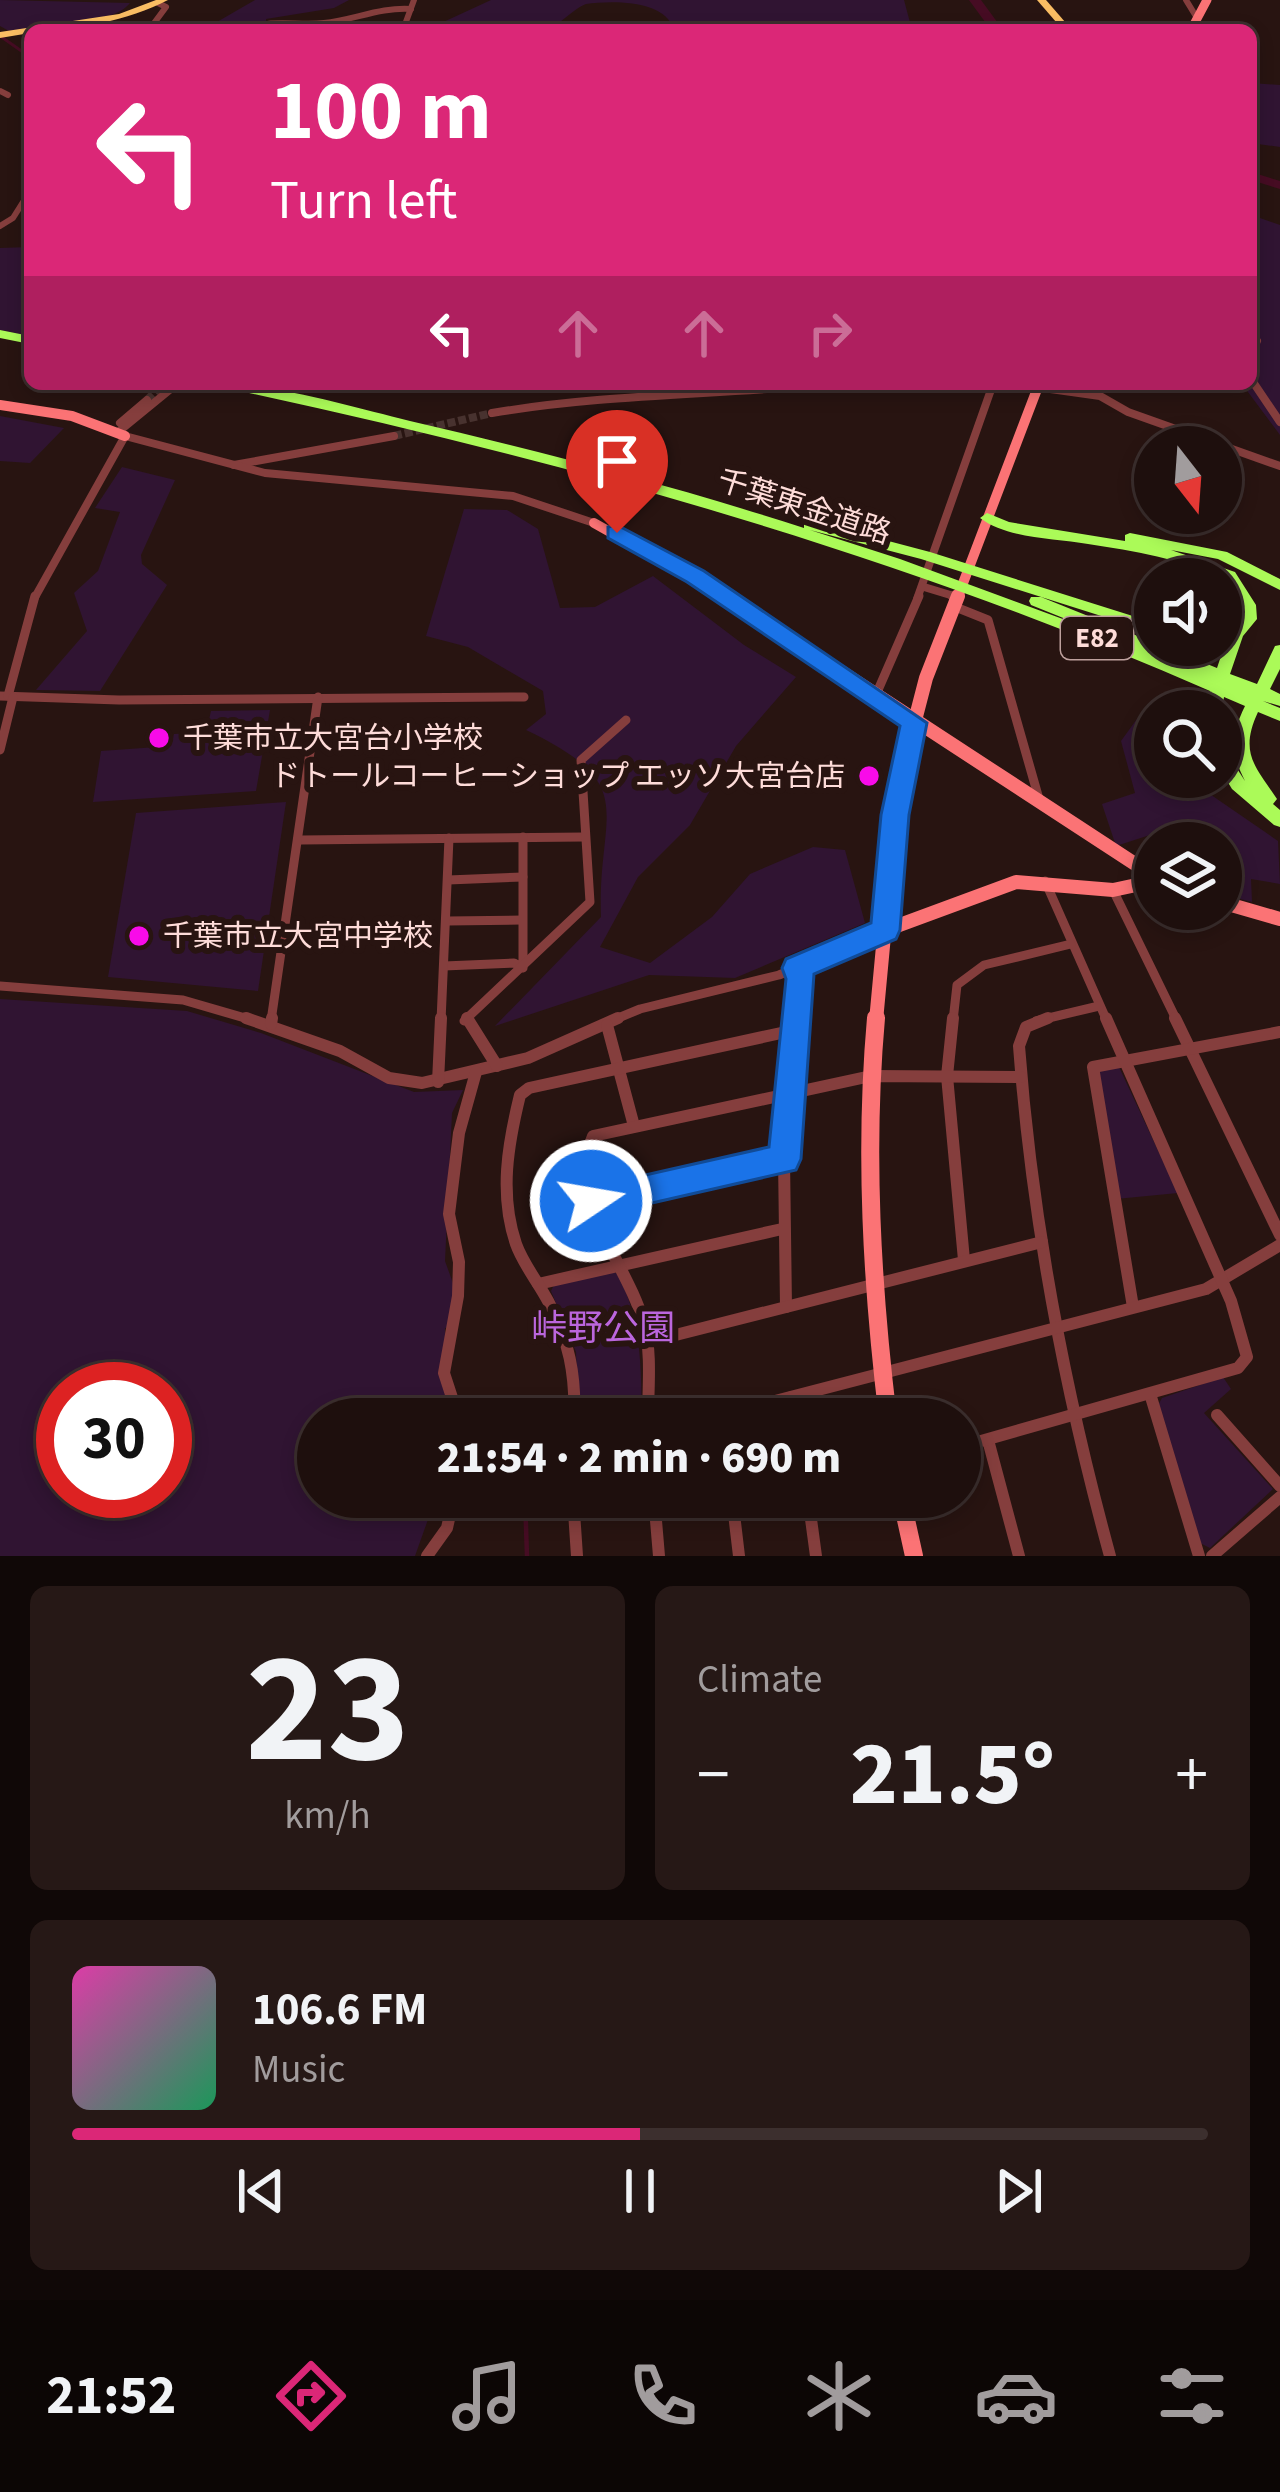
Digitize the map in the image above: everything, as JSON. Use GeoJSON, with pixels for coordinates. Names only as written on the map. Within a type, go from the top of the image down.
{"type":"FeatureCollection","features":[{"type":"Feature","properties":{"kind":"highway","name":"千葉東金道路"},"geometry":{"type":"LineString","coordinates":[[251,390],[587,470],[980,582],[1277,709]]}},
{"type":"Feature","properties":{"kind":"highway","name":"千葉東金道路"},"geometry":{"type":"LineString","coordinates":[[298,390],[540,447],[808,524],[922,569]]}},
{"type":"Feature","properties":{"kind":"highway"},"geometry":{"type":"LineString","coordinates":[[987,518],[1006,526],[1198,558]]}},
{"type":"Feature","properties":{"kind":"highway"},"geometry":{"type":"LineString","coordinates":[[1242,567],[1272,607],[1261,665],[1232,706],[1225,743],[1237,780],[1280,820]]}},
{"type":"Feature","properties":{"kind":"highway"},"geometry":{"type":"LineString","coordinates":[[980,582],[1134,622]]}},
{"type":"Feature","properties":{"kind":"highway"},"geometry":{"type":"LineString","coordinates":[[1242,583],[1272,607]]}},
{"type":"Feature","properties":{"kind":"highway"},"geometry":{"type":"LineString","coordinates":[[1242,592],[1249,604],[1242,628]]}},
{"type":"Feature","properties":{"kind":"highway"},"geometry":{"type":"LineString","coordinates":[[1280,650],[1245,716],[1239,740],[1249,775],[1280,808]]}},
{"type":"Feature","properties":{"kind":"main road"},"geometry":{"type":"LineString","coordinates":[[1041,0],[1063,24]]}},
{"type":"Feature","properties":{"kind":"main road"},"geometry":{"type":"LineString","coordinates":[[73,24],[122,16],[161,1]]}},
{"type":"Feature","properties":{"kind":"street"},"geometry":{"type":"LineString","coordinates":[[405,24],[414,0]]}},
{"type":"Feature","properties":{"kind":"street"},"geometry":{"type":"LineString","coordinates":[[1186,0],[1197,18]]}},
{"type":"Feature","properties":{"kind":"street"},"geometry":{"type":"LineString","coordinates":[[1194,24],[1207,0]]}},
{"type":"Feature","properties":{"kind":"street"},"geometry":{"type":"LineString","coordinates":[[270,24],[338,21],[383,6],[411,9]]}},
{"type":"Feature","properties":{"kind":"street"},"geometry":{"type":"LineString","coordinates":[[0,226],[14,218],[24,201]]}},
{"type":"Feature","properties":{"kind":"street"},"geometry":{"type":"LineString","coordinates":[[1257,388],[1280,422]]}},
{"type":"Feature","properties":{"kind":"street"},"geometry":{"type":"LineString","coordinates":[[118,433],[170,390]]}},
{"type":"Feature","properties":{"kind":"street"},"geometry":{"type":"LineString","coordinates":[[492,413],[580,398],[697,398],[773,390]]}},
{"type":"Feature","properties":{"kind":"street"},"geometry":{"type":"LineString","coordinates":[[875,697],[991,390]]}},
{"type":"Feature","properties":{"kind":"street"},"geometry":{"type":"LineString","coordinates":[[885,1398],[872,1286],[871,1076],[896,801],[914,723],[955,601],[1037,390]]}},
{"type":"Feature","properties":{"kind":"street"},"geometry":{"type":"LineString","coordinates":[[1059,390],[1100,396],[1127,412],[1280,466]]}},
{"type":"Feature","properties":{"kind":"street"},"geometry":{"type":"LineString","coordinates":[[0,750],[7,696],[38,585],[118,433],[148,400]]}},
{"type":"Feature","properties":{"kind":"street"},"geometry":{"type":"LineString","coordinates":[[0,405],[72,416],[230,466],[309,478],[500,494],[594,523],[695,576],[1134,865]]}},
{"type":"Feature","properties":{"kind":"street"},"geometry":{"type":"LineString","coordinates":[[230,466],[394,436]]}},
{"type":"Feature","properties":{"kind":"street"},"geometry":{"type":"LineString","coordinates":[[922,569],[955,601],[988,620],[1041,804]]}},
{"type":"Feature","properties":{"kind":"street"},"geometry":{"type":"LineString","coordinates":[[7,696],[524,697]]}},
{"type":"Feature","properties":{"kind":"street"},"geometry":{"type":"LineString","coordinates":[[271,1024],[318,697]]}},
{"type":"Feature","properties":{"kind":"street"},"geometry":{"type":"LineString","coordinates":[[497,1066],[464,1021],[590,902],[581,760],[626,720]]}},
{"type":"Feature","properties":{"kind":"street"},"geometry":{"type":"LineString","coordinates":[[523,968],[524,837]]}},
{"type":"Feature","properties":{"kind":"street"},"geometry":{"type":"LineString","coordinates":[[301,840],[584,837]]}},
{"type":"Feature","properties":{"kind":"street"},"geometry":{"type":"LineString","coordinates":[[438,1082],[449,838]]}},
{"type":"Feature","properties":{"kind":"street"},"geometry":{"type":"LineString","coordinates":[[448,880],[523,877]]}},
{"type":"Feature","properties":{"kind":"street"},"geometry":{"type":"LineString","coordinates":[[981,1442],[1151,1396],[1245,1364],[1244,1339],[1222,1280],[1045,881]]}},
{"type":"Feature","properties":{"kind":"street"},"geometry":{"type":"LineString","coordinates":[[0,986],[183,1000],[271,1024],[340,1051],[388,1078],[438,1082],[497,1066],[640,1009],[797,968],[994,888],[1045,881],[1113,890],[1134,884]]}},
{"type":"Feature","properties":{"kind":"street"},"geometry":{"type":"LineString","coordinates":[[1113,890],[1280,1235]]}},
{"type":"Feature","properties":{"kind":"street"},"geometry":{"type":"LineString","coordinates":[[1242,908],[1280,919]]}},
{"type":"Feature","properties":{"kind":"street"},"geometry":{"type":"LineString","coordinates":[[446,921],[522,920]]}},
{"type":"Feature","properties":{"kind":"street"},"geometry":{"type":"LineString","coordinates":[[964,1260],[947,1076],[954,996],[965,976],[984,965],[1071,944]]}},
{"type":"Feature","properties":{"kind":"street"},"geometry":{"type":"LineString","coordinates":[[443,966],[514,963],[523,968]]}},
{"type":"Feature","properties":{"kind":"street"},"geometry":{"type":"LineString","coordinates":[[787,1307],[784,1159],[801,979],[797,968]]}},
{"type":"Feature","properties":{"kind":"street"},"geometry":{"type":"LineString","coordinates":[[1099,1006],[1026,1027],[1019,1046],[1053,1328],[1070,1417],[1110,1556]]}},
{"type":"Feature","properties":{"kind":"street"},"geometry":{"type":"LineString","coordinates":[[608,1025],[634,1126]]}},
{"type":"Feature","properties":{"kind":"street"},"geometry":{"type":"LineString","coordinates":[[574,1398],[573,1355],[566,1332],[516,1245],[507,1205],[506,1157],[520,1095],[529,1088],[795,1030]]}},
{"type":"Feature","properties":{"kind":"street"},"geometry":{"type":"LineString","coordinates":[[1133,1307],[1093,1072],[1097,1064],[1280,1032]]}},
{"type":"Feature","properties":{"kind":"street"},"geometry":{"type":"LineString","coordinates":[[453,1398],[445,1373],[459,1262],[449,1214],[459,1133],[476,1072]]}},
{"type":"Feature","properties":{"kind":"street"},"geometry":{"type":"LineString","coordinates":[[648,1398],[648,1342],[585,1181],[588,1141],[634,1126],[871,1076],[1021,1077]]}},
{"type":"Feature","properties":{"kind":"street"},"geometry":{"type":"LineString","coordinates":[[591,1201],[784,1159]]}},
{"type":"Feature","properties":{"kind":"street"},"geometry":{"type":"LineString","coordinates":[[538,1284],[782,1229]]}},
{"type":"Feature","properties":{"kind":"street"},"geometry":{"type":"LineString","coordinates":[[648,1342],[1042,1242]]}},
{"type":"Feature","properties":{"kind":"street"},"geometry":{"type":"LineString","coordinates":[[787,1398],[1222,1280],[1280,1245]]}},
{"type":"Feature","properties":{"kind":"street"},"geometry":{"type":"LineString","coordinates":[[1151,1396],[1199,1556]]}},
{"type":"Feature","properties":{"kind":"street"},"geometry":{"type":"LineString","coordinates":[[1217,1415],[1280,1486]]}},
{"type":"Feature","properties":{"kind":"street"},"geometry":{"type":"LineString","coordinates":[[988,1440],[1019,1556]]}},
{"type":"Feature","properties":{"kind":"street"},"geometry":{"type":"LineString","coordinates":[[1212,1556],[1280,1497]]}},
{"type":"Feature","properties":{"kind":"street"},"geometry":{"type":"LineString","coordinates":[[427,1556],[449,1518]]}},
{"type":"Feature","properties":{"kind":"street"},"geometry":{"type":"LineString","coordinates":[[574,1518],[577,1556]]}},
{"type":"Feature","properties":{"kind":"street"},"geometry":{"type":"LineString","coordinates":[[656,1518],[659,1556]]}},
{"type":"Feature","properties":{"kind":"street"},"geometry":{"type":"LineString","coordinates":[[734,1518],[739,1556]]}},
{"type":"Feature","properties":{"kind":"street"},"geometry":{"type":"LineString","coordinates":[[811,1518],[816,1556]]}},
{"type":"Feature","properties":{"kind":"street"},"geometry":{"type":"LineString","coordinates":[[906,1518],[914,1556]]}},
{"type":"Feature","properties":{"kind":"green space"},"geometry":{"type":"Polygon","coordinates":[[[0,0],[130,3],[92,21],[24,24],[24,29],[9,31],[0,26],[0,0]]]}},
{"type":"Feature","properties":{"kind":"green space"},"geometry":{"type":"Polygon","coordinates":[[[255,0],[349,0],[334,8],[266,19],[266,24],[213,24],[255,0]]]}},
{"type":"Feature","properties":{"kind":"green space"},"geometry":{"type":"Polygon","coordinates":[[[491,0],[904,0],[910,24],[671,24],[650,8],[610,2],[586,4],[556,24],[439,24],[491,0]]]}},
{"type":"Feature","properties":{"kind":"green space"},"geometry":{"type":"Polygon","coordinates":[[[1257,83],[1280,85],[1280,147],[1257,144],[1257,83]]]}},
{"type":"Feature","properties":{"kind":"green space"},"geometry":{"type":"Polygon","coordinates":[[[1257,219],[1280,225],[1280,435],[1246,390],[1257,390],[1257,219]]]}},
{"type":"Feature","properties":{"kind":"green space"},"geometry":{"type":"Polygon","coordinates":[[[24,247],[24,335],[0,330],[0,248],[24,247]]]}},
{"type":"Feature","properties":{"kind":"green space"},"geometry":{"type":"Polygon","coordinates":[[[0,416],[64,428],[30,463],[0,461],[0,416]]]}},
{"type":"Feature","properties":{"kind":"green space"},"geometry":{"type":"Polygon","coordinates":[[[122,467],[175,480],[141,555],[142,564],[167,585],[100,691],[36,690],[87,631],[74,593],[98,571],[120,512],[95,508],[122,467]]]}},
{"type":"Feature","properties":{"kind":"green space"},"geometry":{"type":"Polygon","coordinates":[[[464,509],[507,510],[538,529],[560,608],[595,607],[653,576],[744,645],[796,677],[736,746],[690,825],[638,877],[600,947],[650,963],[712,917],[750,874],[813,847],[845,850],[865,923],[735,978],[649,975],[495,1026],[601,917],[606,804],[587,768],[526,730],[546,714],[543,691],[468,647],[426,636],[464,509]]]}},
{"type":"Feature","properties":{"kind":"green space"},"geometry":{"type":"Polygon","coordinates":[[[270,710],[256,791],[93,802],[101,751],[171,746],[174,734],[193,733],[208,724],[211,711],[270,710]]]}},
{"type":"Feature","properties":{"kind":"green space"},"geometry":{"type":"Polygon","coordinates":[[[1134,723],[1134,789],[1121,741],[1134,723]]]}},
{"type":"Feature","properties":{"kind":"green space"},"geometry":{"type":"Polygon","coordinates":[[[1134,793],[1134,798],[1216,798],[1278,841],[1280,884],[1251,879],[1252,902],[1242,899],[1242,822],[1134,822],[1134,840],[1116,846],[1102,804],[1134,793]]]}},
{"type":"Feature","properties":{"kind":"green space"},"geometry":{"type":"Polygon","coordinates":[[[286,802],[258,991],[108,977],[136,813],[286,802]]]}},
{"type":"Feature","properties":{"kind":"green space"},"geometry":{"type":"Polygon","coordinates":[[[0,999],[187,1011],[261,1033],[414,1092],[463,1090],[452,1113],[445,1261],[454,1286],[453,1327],[445,1328],[445,1398],[297,1398],[297,1518],[429,1518],[415,1556],[0,1556],[0,999]]]}},
{"type":"Feature","properties":{"kind":"green space"},"geometry":{"type":"Polygon","coordinates":[[[1096,1067],[1119,1067],[1178,1193],[1116,1199],[1096,1067]]]}},
{"type":"Feature","properties":{"kind":"green space","name":"峠野公園"},"geometry":{"type":"Polygon","coordinates":[[[608,1270],[618,1274],[636,1327],[641,1398],[577,1398],[576,1352],[551,1291],[554,1285],[608,1270]]]}},
{"type":"Feature","properties":{"kind":"green space"},"geometry":{"type":"Polygon","coordinates":[[[1223,1377],[1231,1389],[1204,1413],[1273,1489],[1210,1548],[1198,1542],[1157,1407],[1162,1398],[1223,1377]]]}},
{"type":"Feature","properties":{"kind":"waterway"},"geometry":{"type":"LineString","coordinates":[[975,0],[993,24]]}},
{"type":"Feature","properties":{"kind":"waterway"},"geometry":{"type":"LineString","coordinates":[[0,36],[24,53]]}},
{"type":"Feature","properties":{"kind":"waterway"},"geometry":{"type":"LineString","coordinates":[[1257,178],[1280,185]]}},
{"type":"Feature","properties":{"kind":"waterway"},"geometry":{"type":"LineString","coordinates":[[526,1518],[527,1556]]}},
{"type":"Feature","properties":{"kind":"tunnel"},"geometry":{"type":"LineString","coordinates":[[147,400],[157,390]]}},
{"type":"Feature","properties":{"kind":"tunnel"},"geometry":{"type":"LineString","coordinates":[[394,436],[492,413]]}},
{"type":"Feature","properties":{"kind":"place","name":"千葉市立大宮台小学校"},"geometry":{"type":"Point","coordinates":[159,738]}},
{"type":"Feature","properties":{"kind":"place","name":"ドトールコーヒーショップ エッソ大宮台店"},"geometry":{"type":"Point","coordinates":[869,776]}},
{"type":"Feature","properties":{"kind":"place","name":"千葉市立大宮中学校"},"geometry":{"type":"Point","coordinates":[139,936]}},
{"type":"Feature","properties":{"kind":"route"},"geometry":{"type":"LineString","coordinates":[[591,1201],[784,1159],[801,979],[797,968],[886,930],[898,786],[914,723],[695,576],[617,533]]}}]}
